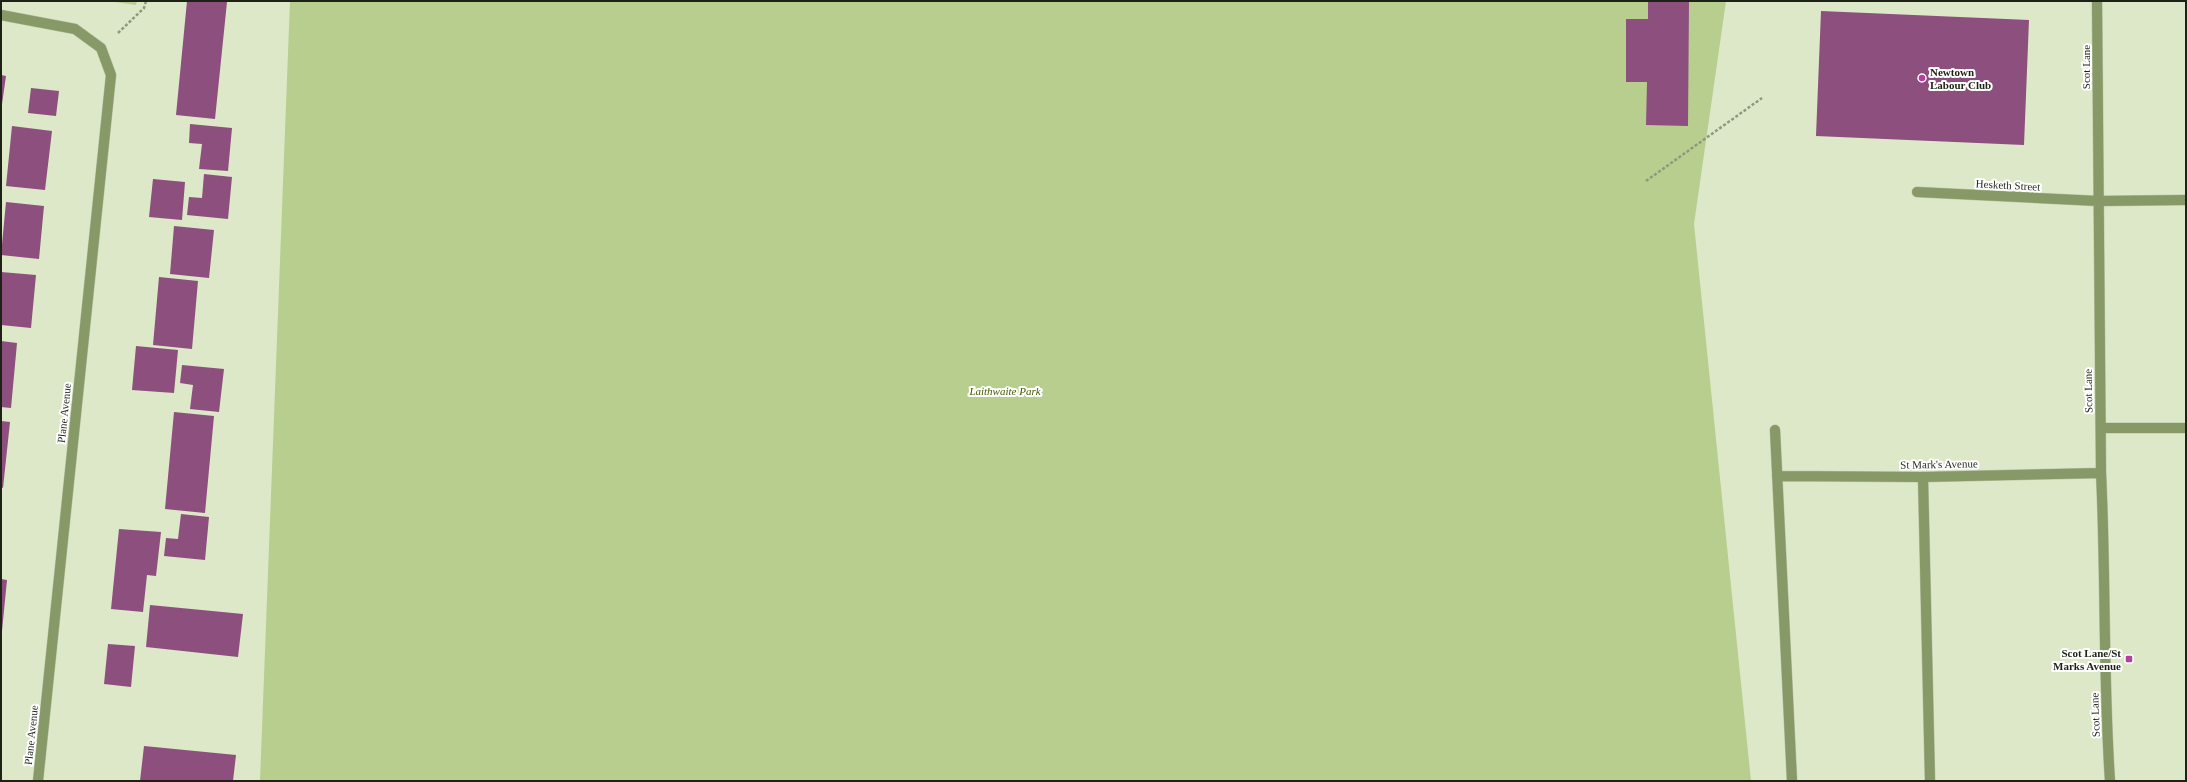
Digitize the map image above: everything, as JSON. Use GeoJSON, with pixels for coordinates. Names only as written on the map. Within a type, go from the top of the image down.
{"type":"FeatureCollection","features":[{"type":"Feature","properties":{"kind":"street","name":"Scot Lane"},"geometry":{"type":"LineString","coordinates":[[2098,1],[2098,201],[2101,473],[2105,546],[2106,727],[2110,781]]}},
{"type":"Feature","properties":{"kind":"street"},"geometry":{"type":"LineString","coordinates":[[1,15],[75,28],[101,48]]}},
{"type":"Feature","properties":{"kind":"street","name":"Plane Avenue"},"geometry":{"type":"LineString","coordinates":[[38,781],[111,75],[101,48]]}},
{"type":"Feature","properties":{"kind":"street","name":"Hesketh Street"},"geometry":{"type":"LineString","coordinates":[[1917,192],[2098,201],[2186,200]]}},
{"type":"Feature","properties":{"kind":"street"},"geometry":{"type":"LineString","coordinates":[[2101,428],[2186,428]]}},
{"type":"Feature","properties":{"kind":"street"},"geometry":{"type":"LineString","coordinates":[[1776,430],[1792,781]]}},
{"type":"Feature","properties":{"kind":"street","name":"St Mark's Avenue"},"geometry":{"type":"LineString","coordinates":[[1777,476],[1923,477],[2101,473]]}},
{"type":"Feature","properties":{"kind":"street"},"geometry":{"type":"LineString","coordinates":[[1923,477],[1930,781]]}},
{"type":"Feature","properties":{"kind":"path"},"geometry":{"type":"LineString","coordinates":[[101,48],[144,8],[146,1]]}},
{"type":"Feature","properties":{"kind":"path"},"geometry":{"type":"LineString","coordinates":[[1646,181],[1762,98]]}},
{"type":"Feature","properties":{"kind":"green space"},"geometry":{"type":"Polygon","coordinates":[[[108,1],[137,1],[136,5],[108,1]]]}},
{"type":"Feature","properties":{"kind":"green space","name":"Laithwaite Park"},"geometry":{"type":"Polygon","coordinates":[[[290,1],[1726,1],[1694,224],[1751,781],[260,781],[290,1]]]}},
{"type":"Feature","properties":{"kind":"building"},"geometry":{"type":"Polygon","coordinates":[[[187,1],[227,2],[215,119],[176,115],[187,1]]]}},
{"type":"Feature","properties":{"kind":"building"},"geometry":{"type":"Polygon","coordinates":[[[1648,1],[1689,1],[1688,126],[1646,125],[1647,82],[1626,82],[1626,19],[1648,19],[1648,1]]]}},
{"type":"Feature","properties":{"kind":"building","name":"Newtown Labour Club"},"geometry":{"type":"Polygon","coordinates":[[[1821,11],[2029,20],[2024,145],[1816,136],[1821,11]]]}},
{"type":"Feature","properties":{"kind":"building"},"geometry":{"type":"Polygon","coordinates":[[[1,75],[6,76],[2,104],[1,104],[1,75]]]}},
{"type":"Feature","properties":{"kind":"building"},"geometry":{"type":"Polygon","coordinates":[[[31,88],[59,91],[56,116],[28,113],[31,88]]]}},
{"type":"Feature","properties":{"kind":"building"},"geometry":{"type":"Polygon","coordinates":[[[190,124],[232,128],[228,171],[199,169],[202,144],[189,143],[190,124]]]}},
{"type":"Feature","properties":{"kind":"building"},"geometry":{"type":"Polygon","coordinates":[[[12,126],[52,131],[45,190],[6,186],[12,126]]]}},
{"type":"Feature","properties":{"kind":"building"},"geometry":{"type":"Polygon","coordinates":[[[204,174],[232,177],[228,219],[187,215],[189,197],[202,198],[204,174]]]}},
{"type":"Feature","properties":{"kind":"building"},"geometry":{"type":"Polygon","coordinates":[[[153,179],[185,182],[182,220],[149,217],[153,179]]]}},
{"type":"Feature","properties":{"kind":"building"},"geometry":{"type":"Polygon","coordinates":[[[6,202],[44,206],[39,259],[1,255],[6,202]]]}},
{"type":"Feature","properties":{"kind":"building"},"geometry":{"type":"Polygon","coordinates":[[[174,226],[214,230],[209,278],[170,274],[174,226]]]}},
{"type":"Feature","properties":{"kind":"building"},"geometry":{"type":"Polygon","coordinates":[[[1,272],[36,275],[31,328],[1,325],[1,272]]]}},
{"type":"Feature","properties":{"kind":"building"},"geometry":{"type":"Polygon","coordinates":[[[159,277],[198,281],[192,349],[153,345],[159,277]]]}},
{"type":"Feature","properties":{"kind":"building"},"geometry":{"type":"Polygon","coordinates":[[[1,341],[17,343],[11,408],[1,407],[1,341]]]}},
{"type":"Feature","properties":{"kind":"building"},"geometry":{"type":"Polygon","coordinates":[[[136,346],[178,350],[174,393],[132,390],[136,346]]]}},
{"type":"Feature","properties":{"kind":"building"},"geometry":{"type":"Polygon","coordinates":[[[182,365],[224,369],[219,412],[190,409],[193,385],[180,383],[182,365]]]}},
{"type":"Feature","properties":{"kind":"building"},"geometry":{"type":"Polygon","coordinates":[[[174,412],[214,416],[205,513],[165,509],[174,412]]]}},
{"type":"Feature","properties":{"kind":"building"},"geometry":{"type":"Polygon","coordinates":[[[1,421],[10,422],[3,488],[1,487],[1,421]]]}},
{"type":"Feature","properties":{"kind":"building"},"geometry":{"type":"Polygon","coordinates":[[[181,514],[209,517],[205,560],[164,556],[166,538],[178,539],[181,514]]]}},
{"type":"Feature","properties":{"kind":"building"},"geometry":{"type":"Polygon","coordinates":[[[119,529],[161,532],[156,576],[147,575],[143,612],[111,609],[119,529]]]}},
{"type":"Feature","properties":{"kind":"building"},"geometry":{"type":"Polygon","coordinates":[[[1,579],[7,580],[2,631],[1,630],[1,579]]]}},
{"type":"Feature","properties":{"kind":"building"},"geometry":{"type":"Polygon","coordinates":[[[150,605],[243,614],[238,657],[146,647],[150,605]]]}},
{"type":"Feature","properties":{"kind":"building"},"geometry":{"type":"Polygon","coordinates":[[[108,644],[135,646],[131,687],[104,684],[108,644]]]}},
{"type":"Feature","properties":{"kind":"building"},"geometry":{"type":"Polygon","coordinates":[[[144,746],[236,755],[233,781],[140,781],[144,746]]]}},
{"type":"Feature","properties":{"kind":"place","name":"Newtown Labour Club"},"geometry":{"type":"Point","coordinates":[1922,78]}},
{"type":"Feature","properties":{"kind":"place","name":"Scot Lane/St Marks Avenue"},"geometry":{"type":"Point","coordinates":[2129,659]}}]}
